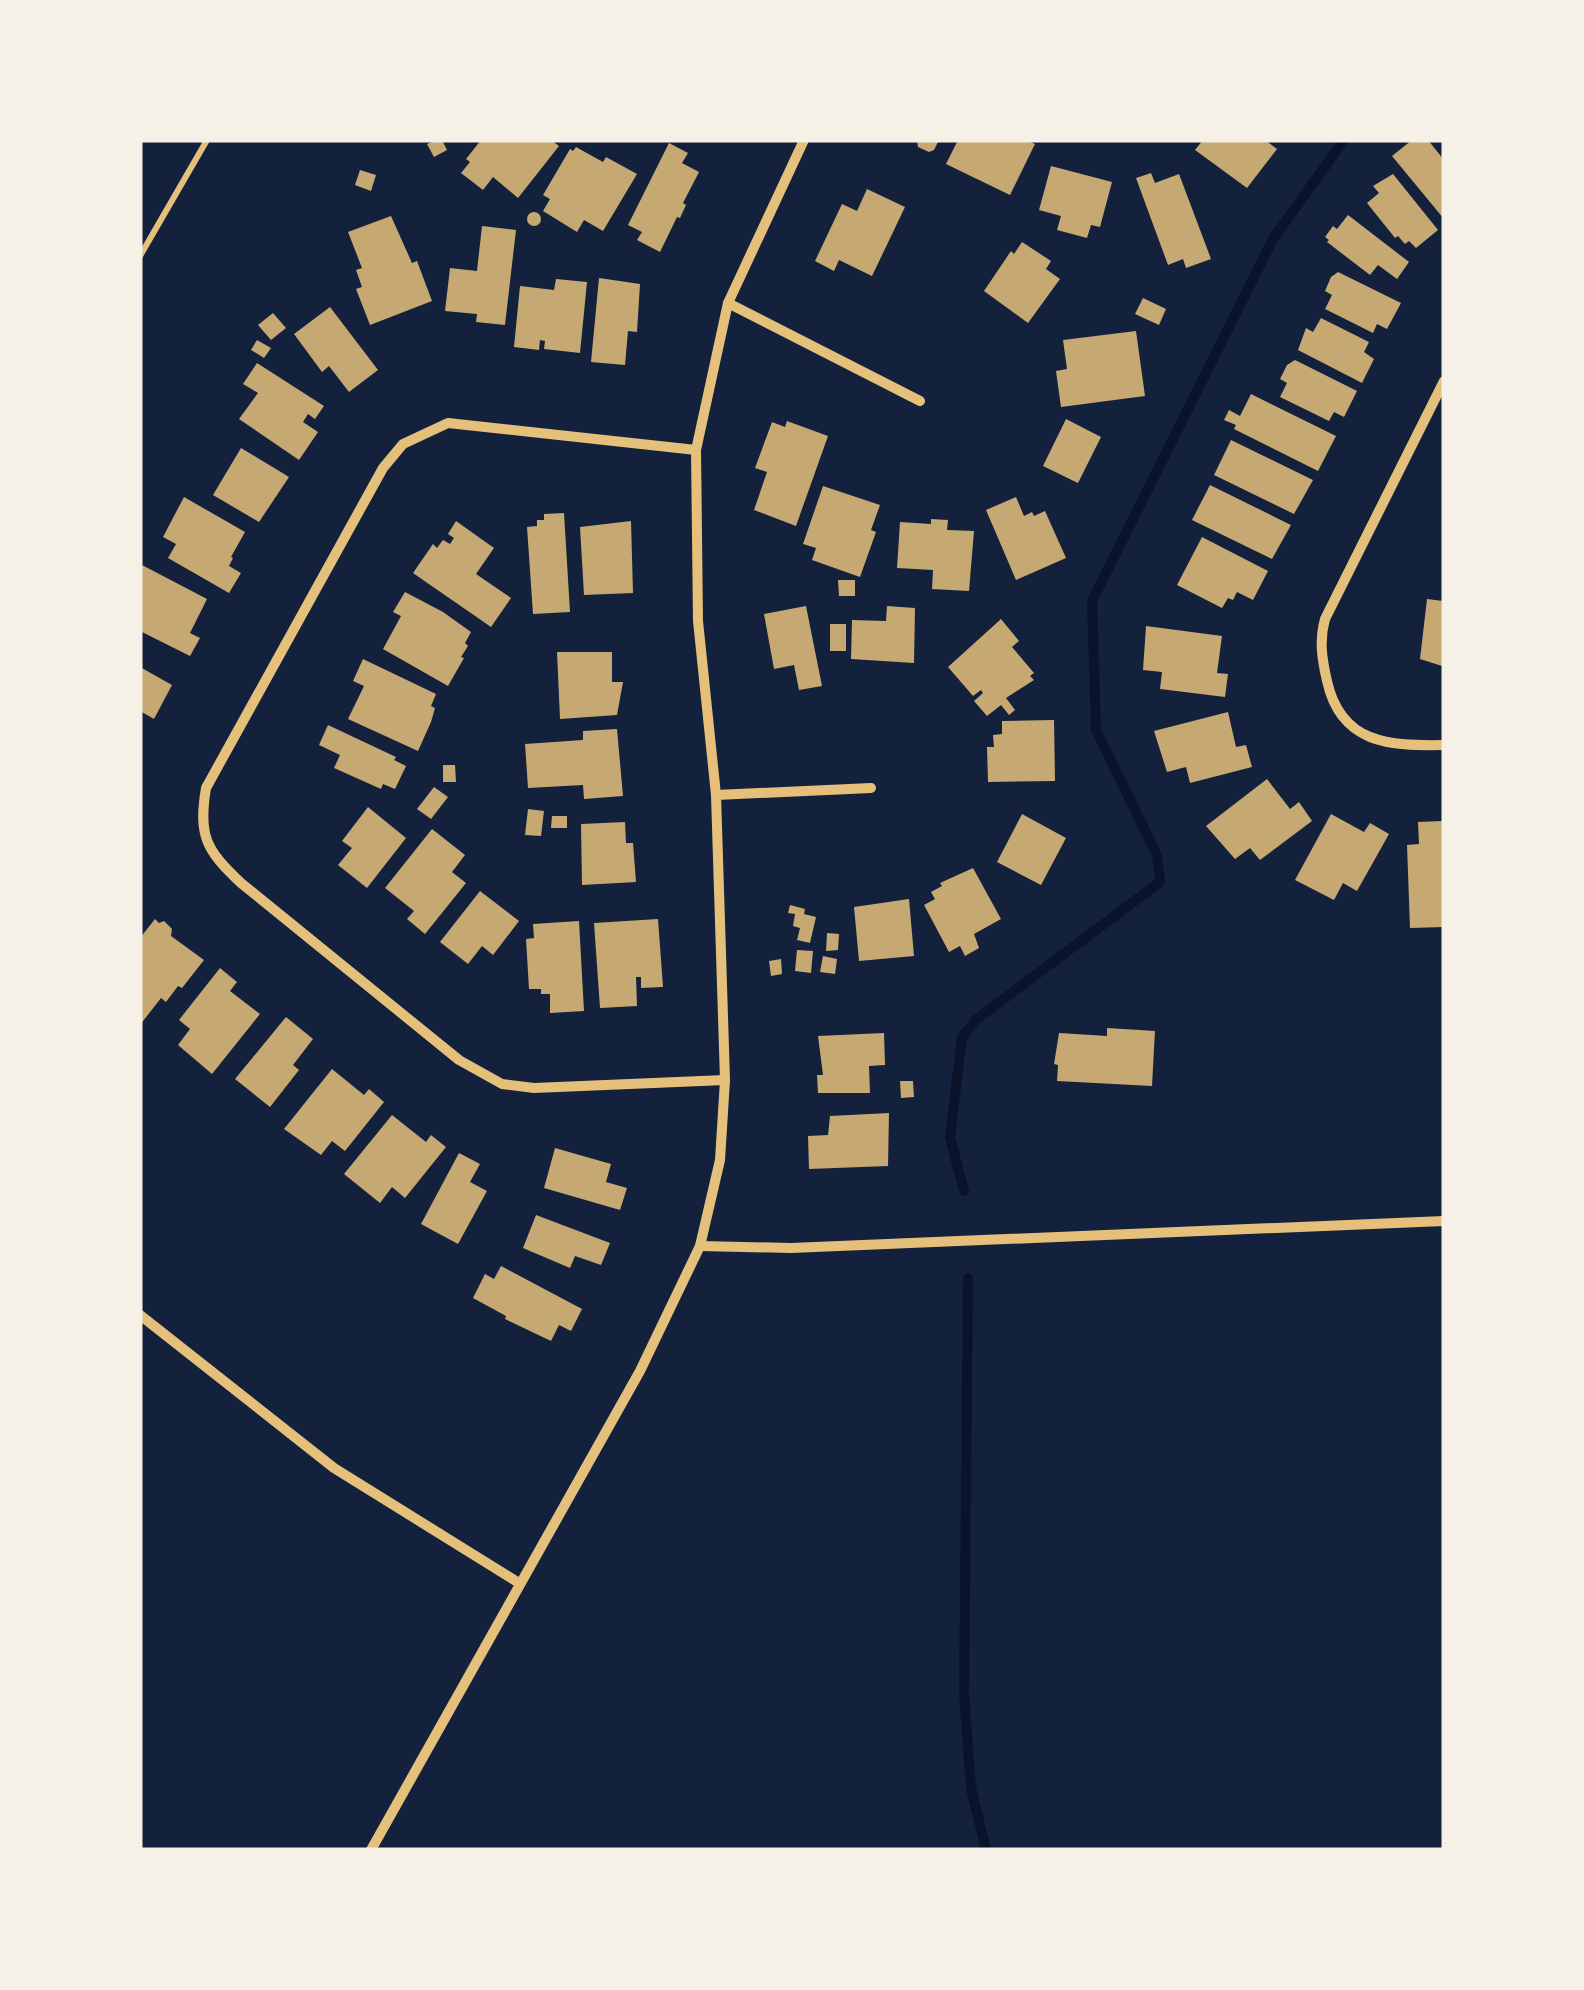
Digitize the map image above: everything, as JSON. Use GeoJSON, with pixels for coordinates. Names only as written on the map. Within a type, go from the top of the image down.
{"type":"FeatureCollection","features":[{"type":"Feature","properties":{"kind":"street"},"geometry":{"type":"LineString","coordinates":[[371,1850],[640,1371],[700,1246],[720,1160],[725,1080],[716,795],[698,620],[696,450],[728,303],[804,140]]}},
{"type":"Feature","properties":{"kind":"street"},"geometry":{"type":"LineString","coordinates":[[728,303],[920,402]]}},
{"type":"Feature","properties":{"kind":"street"},"geometry":{"type":"LineString","coordinates":[[1444,381],[1325,619],[1322,656],[1331,698],[1348,723],[1397,746],[1444,745]]}},
{"type":"Feature","properties":{"kind":"street"},"geometry":{"type":"LineString","coordinates":[[696,450],[448,423],[404,444],[384,468],[206,788],[203,837],[219,862],[241,883],[446,1049],[502,1084],[534,1088],[725,1080]]}},
{"type":"Feature","properties":{"kind":"street"},"geometry":{"type":"LineString","coordinates":[[716,795],[871,788]]}},
{"type":"Feature","properties":{"kind":"street"},"geometry":{"type":"LineString","coordinates":[[700,1246],[791,1248],[1444,1221]]}},
{"type":"Feature","properties":{"kind":"street"},"geometry":{"type":"LineString","coordinates":[[140,1315],[334,1468],[519,1583]]}},
{"type":"Feature","properties":{"kind":"path"},"geometry":{"type":"LineString","coordinates":[[140,256],[207,140]]}},
{"type":"Feature","properties":{"kind":"building"},"geometry":{"type":"Polygon","coordinates":[[[442,140],[447,150],[434,157],[427,144],[442,140]]]}},
{"type":"Feature","properties":{"kind":"building"},"geometry":{"type":"Polygon","coordinates":[[[481,140],[551,140],[559,146],[518,198],[493,177],[483,190],[461,173],[481,140]]]}},
{"type":"Feature","properties":{"kind":"building"},"geometry":{"type":"Polygon","coordinates":[[[917,140],[939,140],[929,152],[918,147],[917,140]]]}},
{"type":"Feature","properties":{"kind":"building"},"geometry":{"type":"Polygon","coordinates":[[[958,140],[1026,140],[1035,144],[1010,195],[946,164],[958,140]]]}},
{"type":"Feature","properties":{"kind":"building"},"geometry":{"type":"Polygon","coordinates":[[[1203,140],[1265,140],[1277,149],[1247,188],[1195,150],[1203,140]]]}},
{"type":"Feature","properties":{"kind":"building"},"geometry":{"type":"Polygon","coordinates":[[[1412,140],[1428,140],[1444,160],[1444,219],[1392,156],[1412,140]]]}},
{"type":"Feature","properties":{"kind":"building"},"geometry":{"type":"Polygon","coordinates":[[[669,143],[688,153],[682,163],[699,172],[680,218],[677,217],[660,252],[637,240],[642,232],[628,225],[669,143]]]}},
{"type":"Feature","properties":{"kind":"building"},"geometry":{"type":"Polygon","coordinates":[[[576,147],[637,174],[603,231],[584,220],[577,232],[543,211],[550,199],[543,195],[570,149],[576,147]]]}},
{"type":"Feature","properties":{"kind":"building"},"geometry":{"type":"Polygon","coordinates":[[[1051,166],[1112,182],[1100,227],[1091,225],[1087,238],[1057,230],[1061,216],[1039,210],[1051,166]]]}},
{"type":"Feature","properties":{"kind":"building"},"geometry":{"type":"Polygon","coordinates":[[[360,170],[376,175],[371,191],[355,185],[360,170]]]}},
{"type":"Feature","properties":{"kind":"building"},"geometry":{"type":"Polygon","coordinates":[[[1151,173],[1155,183],[1179,174],[1211,259],[1186,268],[1183,259],[1168,265],[1136,178],[1151,173]]]}},
{"type":"Feature","properties":{"kind":"building"},"geometry":{"type":"Polygon","coordinates":[[[1393,174],[1438,230],[1416,248],[1409,241],[1405,244],[1398,236],[1395,238],[1367,203],[1379,193],[1373,186],[1393,174]]]}},
{"type":"Feature","properties":{"kind":"building"},"geometry":{"type":"Polygon","coordinates":[[[867,189],[905,207],[872,276],[839,260],[834,271],[815,261],[842,204],[857,211],[867,189]]]}},
{"type":"Feature","properties":{"kind":"building"},"geometry":{"type":"Polygon","coordinates":[[[534,212],[541,219],[534,226],[527,219],[534,212]]]}},
{"type":"Feature","properties":{"kind":"building"},"geometry":{"type":"Polygon","coordinates":[[[1348,215],[1409,262],[1397,279],[1378,265],[1370,275],[1327,242],[1325,237],[1333,226],[1337,229],[1348,215]]]}},
{"type":"Feature","properties":{"kind":"building"},"geometry":{"type":"Polygon","coordinates":[[[391,216],[412,263],[417,261],[432,301],[370,325],[356,289],[362,287],[356,270],[362,268],[348,232],[391,216]]]}},
{"type":"Feature","properties":{"kind":"building"},"geometry":{"type":"Polygon","coordinates":[[[482,226],[516,230],[505,325],[476,322],[477,314],[445,311],[450,268],[477,271],[482,226]]]}},
{"type":"Feature","properties":{"kind":"building"},"geometry":{"type":"Polygon","coordinates":[[[1022,242],[1051,261],[1046,269],[1060,279],[1028,323],[984,291],[1011,251],[1014,254],[1022,242]]]}},
{"type":"Feature","properties":{"kind":"building"},"geometry":{"type":"Polygon","coordinates":[[[1338,272],[1401,303],[1387,329],[1377,324],[1373,333],[1325,309],[1332,295],[1325,291],[1338,272]]]}},
{"type":"Feature","properties":{"kind":"building"},"geometry":{"type":"Polygon","coordinates":[[[599,278],[640,284],[637,332],[628,331],[625,365],[591,362],[599,278]]]}},
{"type":"Feature","properties":{"kind":"building"},"geometry":{"type":"Polygon","coordinates":[[[556,279],[587,282],[580,353],[544,349],[545,341],[540,340],[539,350],[514,347],[520,286],[554,290],[556,279]]]}},
{"type":"Feature","properties":{"kind":"building"},"geometry":{"type":"Polygon","coordinates":[[[1143,298],[1166,309],[1159,325],[1135,314],[1143,298]]]}},
{"type":"Feature","properties":{"kind":"building"},"geometry":{"type":"Polygon","coordinates":[[[330,307],[378,370],[349,392],[329,366],[322,372],[294,334],[330,307]]]}},
{"type":"Feature","properties":{"kind":"building"},"geometry":{"type":"Polygon","coordinates":[[[273,313],[286,328],[271,340],[258,325],[273,313]]]}},
{"type":"Feature","properties":{"kind":"building"},"geometry":{"type":"Polygon","coordinates":[[[1321,318],[1369,342],[1364,352],[1374,359],[1362,383],[1298,350],[1306,328],[1313,332],[1321,318]]]}},
{"type":"Feature","properties":{"kind":"building"},"geometry":{"type":"Polygon","coordinates":[[[1136,331],[1145,396],[1061,407],[1056,371],[1067,369],[1063,340],[1136,331]]]}},
{"type":"Feature","properties":{"kind":"building"},"geometry":{"type":"Polygon","coordinates":[[[257,340],[271,348],[264,358],[251,350],[257,340]]]}},
{"type":"Feature","properties":{"kind":"building"},"geometry":{"type":"Polygon","coordinates":[[[1295,360],[1357,391],[1344,417],[1334,412],[1329,421],[1280,397],[1287,383],[1280,379],[1287,365],[1295,360]]]}},
{"type":"Feature","properties":{"kind":"building"},"geometry":{"type":"Polygon","coordinates":[[[257,363],[324,406],[315,419],[308,414],[303,422],[318,432],[299,460],[239,419],[258,393],[243,384],[257,363]]]}},
{"type":"Feature","properties":{"kind":"building"},"geometry":{"type":"Polygon","coordinates":[[[1251,394],[1336,436],[1318,471],[1234,429],[1236,425],[1224,420],[1229,410],[1240,416],[1251,394]]]}},
{"type":"Feature","properties":{"kind":"building"},"geometry":{"type":"Polygon","coordinates":[[[1066,419],[1101,437],[1078,483],[1043,466],[1066,419]]]}},
{"type":"Feature","properties":{"kind":"building"},"geometry":{"type":"Polygon","coordinates":[[[787,421],[828,436],[796,526],[754,510],[767,472],[755,468],[772,422],[785,427],[787,421]]]}},
{"type":"Feature","properties":{"kind":"building"},"geometry":{"type":"Polygon","coordinates":[[[1231,440],[1313,480],[1294,514],[1214,475],[1231,440]]]}},
{"type":"Feature","properties":{"kind":"building"},"geometry":{"type":"Polygon","coordinates":[[[241,448],[289,477],[259,522],[213,495],[241,448]]]}},
{"type":"Feature","properties":{"kind":"building"},"geometry":{"type":"Polygon","coordinates":[[[1210,485],[1291,525],[1272,559],[1192,520],[1210,485]]]}},
{"type":"Feature","properties":{"kind":"building"},"geometry":{"type":"Polygon","coordinates":[[[823,486],[880,505],[871,530],[876,532],[860,577],[812,560],[816,548],[803,544],[823,486]]]}},
{"type":"Feature","properties":{"kind":"building"},"geometry":{"type":"Polygon","coordinates":[[[184,497],[245,532],[231,557],[229,566],[241,573],[229,593],[168,558],[176,544],[163,537],[184,497]]]}},
{"type":"Feature","properties":{"kind":"building"},"geometry":{"type":"Polygon","coordinates":[[[1016,497],[1024,516],[1045,511],[1066,558],[1016,580],[986,510],[1016,497]]]}},
{"type":"Feature","properties":{"kind":"building"},"geometry":{"type":"Polygon","coordinates":[[[564,513],[570,612],[533,614],[527,527],[537,526],[537,520],[544,520],[544,514],[564,513]]]}},
{"type":"Feature","properties":{"kind":"building"},"geometry":{"type":"Polygon","coordinates":[[[931,519],[948,520],[947,530],[974,531],[969,591],[932,589],[933,570],[897,568],[900,522],[931,524],[931,519]]]}},
{"type":"Feature","properties":{"kind":"building"},"geometry":{"type":"Polygon","coordinates":[[[456,521],[494,548],[476,574],[511,598],[491,627],[413,573],[433,544],[437,548],[443,540],[450,544],[454,538],[448,534],[456,521]]]}},
{"type":"Feature","properties":{"kind":"building"},"geometry":{"type":"Polygon","coordinates":[[[631,521],[633,593],[584,595],[580,527],[631,521]]]}},
{"type":"Feature","properties":{"kind":"building"},"geometry":{"type":"Polygon","coordinates":[[[1202,537],[1268,571],[1253,600],[1237,592],[1222,608],[1177,585],[1202,537]]]}},
{"type":"Feature","properties":{"kind":"building"},"geometry":{"type":"Polygon","coordinates":[[[142,565],[207,599],[190,633],[200,638],[190,656],[140,631],[142,565]]]}},
{"type":"Feature","properties":{"kind":"building"},"geometry":{"type":"Polygon","coordinates":[[[838,580],[855,580],[855,596],[839,596],[838,580]]]}},
{"type":"Feature","properties":{"kind":"building"},"geometry":{"type":"Polygon","coordinates":[[[405,592],[471,632],[461,657],[464,658],[448,686],[383,649],[401,616],[393,612],[405,592]]]}},
{"type":"Feature","properties":{"kind":"building"},"geometry":{"type":"Polygon","coordinates":[[[1427,599],[1443,601],[1442,666],[1420,659],[1427,599]]]}},
{"type":"Feature","properties":{"kind":"building"},"geometry":{"type":"Polygon","coordinates":[[[806,606],[822,686],[799,690],[794,665],[774,669],[764,614],[806,606]]]}},
{"type":"Feature","properties":{"kind":"building"},"geometry":{"type":"Polygon","coordinates":[[[887,606],[915,608],[914,663],[851,659],[852,620],[886,621],[887,606]]]}},
{"type":"Feature","properties":{"kind":"building"},"geometry":{"type":"Polygon","coordinates":[[[1001,619],[1019,641],[1012,647],[1034,673],[1030,676],[1034,680],[1006,698],[1015,710],[1009,715],[1001,705],[987,716],[974,701],[983,693],[981,690],[973,696],[948,667],[1001,619]]]}},
{"type":"Feature","properties":{"kind":"building"},"geometry":{"type":"Polygon","coordinates":[[[830,624],[846,624],[846,651],[830,651],[830,624]]]}},
{"type":"Feature","properties":{"kind":"building"},"geometry":{"type":"Polygon","coordinates":[[[1146,626],[1222,636],[1217,673],[1228,674],[1225,697],[1160,689],[1162,672],[1143,670],[1146,626]]]}},
{"type":"Feature","properties":{"kind":"building"},"geometry":{"type":"Polygon","coordinates":[[[557,652],[612,652],[612,682],[623,682],[617,715],[560,719],[557,652]]]}},
{"type":"Feature","properties":{"kind":"building"},"geometry":{"type":"Polygon","coordinates":[[[363,659],[436,694],[431,722],[418,751],[348,719],[364,686],[353,681],[363,659]]]}},
{"type":"Feature","properties":{"kind":"building"},"geometry":{"type":"Polygon","coordinates":[[[140,667],[172,685],[154,719],[140,711],[140,667]]]}},
{"type":"Feature","properties":{"kind":"building"},"geometry":{"type":"Polygon","coordinates":[[[1228,712],[1236,747],[1246,745],[1252,767],[1190,783],[1186,767],[1167,772],[1154,731],[1228,712]]]}},
{"type":"Feature","properties":{"kind":"building"},"geometry":{"type":"Polygon","coordinates":[[[1054,720],[1055,781],[988,782],[987,747],[994,747],[993,735],[1002,734],[1002,721],[1054,720]]]}},
{"type":"Feature","properties":{"kind":"building"},"geometry":{"type":"Polygon","coordinates":[[[328,725],[396,757],[394,760],[406,766],[395,789],[383,784],[381,789],[334,768],[340,755],[319,745],[328,725]]]}},
{"type":"Feature","properties":{"kind":"building"},"geometry":{"type":"Polygon","coordinates":[[[617,729],[623,796],[584,799],[583,785],[528,788],[525,744],[583,740],[583,731],[617,729]]]}},
{"type":"Feature","properties":{"kind":"building"},"geometry":{"type":"Polygon","coordinates":[[[443,765],[455,765],[456,782],[443,782],[443,765]]]}},
{"type":"Feature","properties":{"kind":"building"},"geometry":{"type":"Polygon","coordinates":[[[1267,779],[1290,809],[1299,802],[1312,821],[1260,860],[1250,848],[1235,859],[1206,826],[1267,779]]]}},
{"type":"Feature","properties":{"kind":"building"},"geometry":{"type":"Polygon","coordinates":[[[434,787],[448,797],[431,819],[417,809],[434,787]]]}},
{"type":"Feature","properties":{"kind":"building"},"geometry":{"type":"Polygon","coordinates":[[[368,807],[406,838],[367,888],[338,865],[352,848],[342,841],[368,807]]]}},
{"type":"Feature","properties":{"kind":"building"},"geometry":{"type":"Polygon","coordinates":[[[528,809],[544,811],[541,836],[525,835],[528,809]]]}},
{"type":"Feature","properties":{"kind":"building"},"geometry":{"type":"Polygon","coordinates":[[[1022,814],[1066,838],[1041,885],[997,862],[1022,814]]]}},
{"type":"Feature","properties":{"kind":"building"},"geometry":{"type":"Polygon","coordinates":[[[1331,814],[1364,832],[1370,823],[1389,834],[1357,891],[1343,883],[1334,900],[1295,880],[1331,814]]]}},
{"type":"Feature","properties":{"kind":"building"},"geometry":{"type":"Polygon","coordinates":[[[552,816],[567,816],[567,828],[551,828],[552,816]]]}},
{"type":"Feature","properties":{"kind":"building"},"geometry":{"type":"Polygon","coordinates":[[[1442,821],[1444,927],[1410,928],[1407,845],[1419,844],[1418,822],[1442,821]]]}},
{"type":"Feature","properties":{"kind":"building"},"geometry":{"type":"Polygon","coordinates":[[[625,822],[626,843],[633,843],[636,882],[582,885],[581,824],[625,822]]]}},
{"type":"Feature","properties":{"kind":"building"},"geometry":{"type":"Polygon","coordinates":[[[432,829],[465,855],[452,872],[466,883],[425,934],[407,919],[414,911],[385,888],[432,829]]]}},
{"type":"Feature","properties":{"kind":"building"},"geometry":{"type":"Polygon","coordinates":[[[973,868],[1001,919],[974,934],[979,948],[965,956],[960,946],[949,952],[924,905],[935,899],[931,892],[942,886],[940,883],[973,868]]]}},
{"type":"Feature","properties":{"kind":"building"},"geometry":{"type":"Polygon","coordinates":[[[480,891],[519,921],[493,955],[482,946],[468,964],[440,942],[480,891]]]}},
{"type":"Feature","properties":{"kind":"building"},"geometry":{"type":"Polygon","coordinates":[[[909,899],[914,956],[859,961],[854,907],[909,899]]]}},
{"type":"Feature","properties":{"kind":"building"},"geometry":{"type":"Polygon","coordinates":[[[790,905],[816,917],[810,943],[797,940],[800,928],[793,926],[795,914],[788,913],[790,905]]]}},
{"type":"Feature","properties":{"kind":"building"},"geometry":{"type":"Polygon","coordinates":[[[155,919],[159,923],[164,921],[172,929],[171,936],[204,960],[182,988],[178,986],[166,1002],[161,998],[140,1025],[140,938],[155,919]]]}},
{"type":"Feature","properties":{"kind":"building"},"geometry":{"type":"Polygon","coordinates":[[[658,919],[663,987],[641,988],[641,977],[636,977],[637,1006],[600,1008],[594,923],[658,919]]]}},
{"type":"Feature","properties":{"kind":"building"},"geometry":{"type":"Polygon","coordinates":[[[579,921],[584,1011],[550,1013],[550,994],[529,989],[526,939],[534,938],[533,924],[579,921]]]}},
{"type":"Feature","properties":{"kind":"building"},"geometry":{"type":"Polygon","coordinates":[[[827,933],[839,934],[838,950],[826,951],[827,933]]]}},
{"type":"Feature","properties":{"kind":"building"},"geometry":{"type":"Polygon","coordinates":[[[797,950],[813,951],[811,973],[795,971],[797,950]]]}},
{"type":"Feature","properties":{"kind":"building"},"geometry":{"type":"Polygon","coordinates":[[[823,956],[837,959],[835,974],[820,972],[823,956]]]}},
{"type":"Feature","properties":{"kind":"building"},"geometry":{"type":"Polygon","coordinates":[[[781,959],[782,974],[771,976],[769,961],[781,959]]]}},
{"type":"Feature","properties":{"kind":"building"},"geometry":{"type":"Polygon","coordinates":[[[220,968],[237,982],[230,991],[260,1014],[212,1074],[178,1045],[190,1029],[179,1020],[220,968]]]}},
{"type":"Feature","properties":{"kind":"building"},"geometry":{"type":"Polygon","coordinates":[[[286,1017],[313,1039],[293,1065],[299,1070],[270,1107],[235,1079],[286,1017]]]}},
{"type":"Feature","properties":{"kind":"building"},"geometry":{"type":"Polygon","coordinates":[[[1107,1028],[1155,1031],[1152,1086],[1057,1081],[1058,1065],[1054,1064],[1059,1033],[1107,1036],[1107,1028]]]}},
{"type":"Feature","properties":{"kind":"building"},"geometry":{"type":"Polygon","coordinates":[[[884,1033],[885,1065],[869,1066],[870,1093],[818,1093],[817,1075],[823,1075],[818,1036],[884,1033]]]}},
{"type":"Feature","properties":{"kind":"building"},"geometry":{"type":"Polygon","coordinates":[[[332,1069],[364,1095],[369,1089],[384,1102],[345,1151],[332,1141],[321,1155],[284,1129],[332,1069]]]}},
{"type":"Feature","properties":{"kind":"building"},"geometry":{"type":"Polygon","coordinates":[[[900,1081],[913,1081],[914,1097],[901,1098],[900,1081]]]}},
{"type":"Feature","properties":{"kind":"building"},"geometry":{"type":"Polygon","coordinates":[[[889,1113],[888,1166],[809,1169],[808,1136],[828,1135],[830,1116],[889,1113]]]}},
{"type":"Feature","properties":{"kind":"building"},"geometry":{"type":"Polygon","coordinates":[[[392,1115],[426,1142],[431,1135],[446,1147],[405,1198],[392,1187],[380,1203],[344,1174],[392,1115]]]}},
{"type":"Feature","properties":{"kind":"building"},"geometry":{"type":"Polygon","coordinates":[[[555,1148],[611,1164],[606,1182],[627,1188],[620,1210],[544,1188],[555,1148]]]}},
{"type":"Feature","properties":{"kind":"building"},"geometry":{"type":"Polygon","coordinates":[[[459,1153],[480,1164],[470,1182],[487,1191],[458,1244],[421,1224],[459,1153]]]}},
{"type":"Feature","properties":{"kind":"building"},"geometry":{"type":"Polygon","coordinates":[[[536,1215],[610,1243],[601,1265],[575,1256],[570,1268],[523,1248],[536,1215]]]}},
{"type":"Feature","properties":{"kind":"building"},"geometry":{"type":"Polygon","coordinates":[[[501,1266],[582,1309],[571,1331],[559,1325],[551,1341],[473,1298],[485,1274],[494,1279],[501,1266]]]}},
{"type":"Feature","properties":{"kind":"waterway"},"geometry":{"type":"LineString","coordinates":[[964,1191],[950,1137],[962,1037],[977,1019],[1160,882],[1157,855],[1096,730],[1092,601],[1273,239],[1344,140]]}},
{"type":"Feature","properties":{"kind":"waterway"},"geometry":{"type":"LineString","coordinates":[[968,1278],[964,1694],[971,1788],[986,1850]]}}]}
